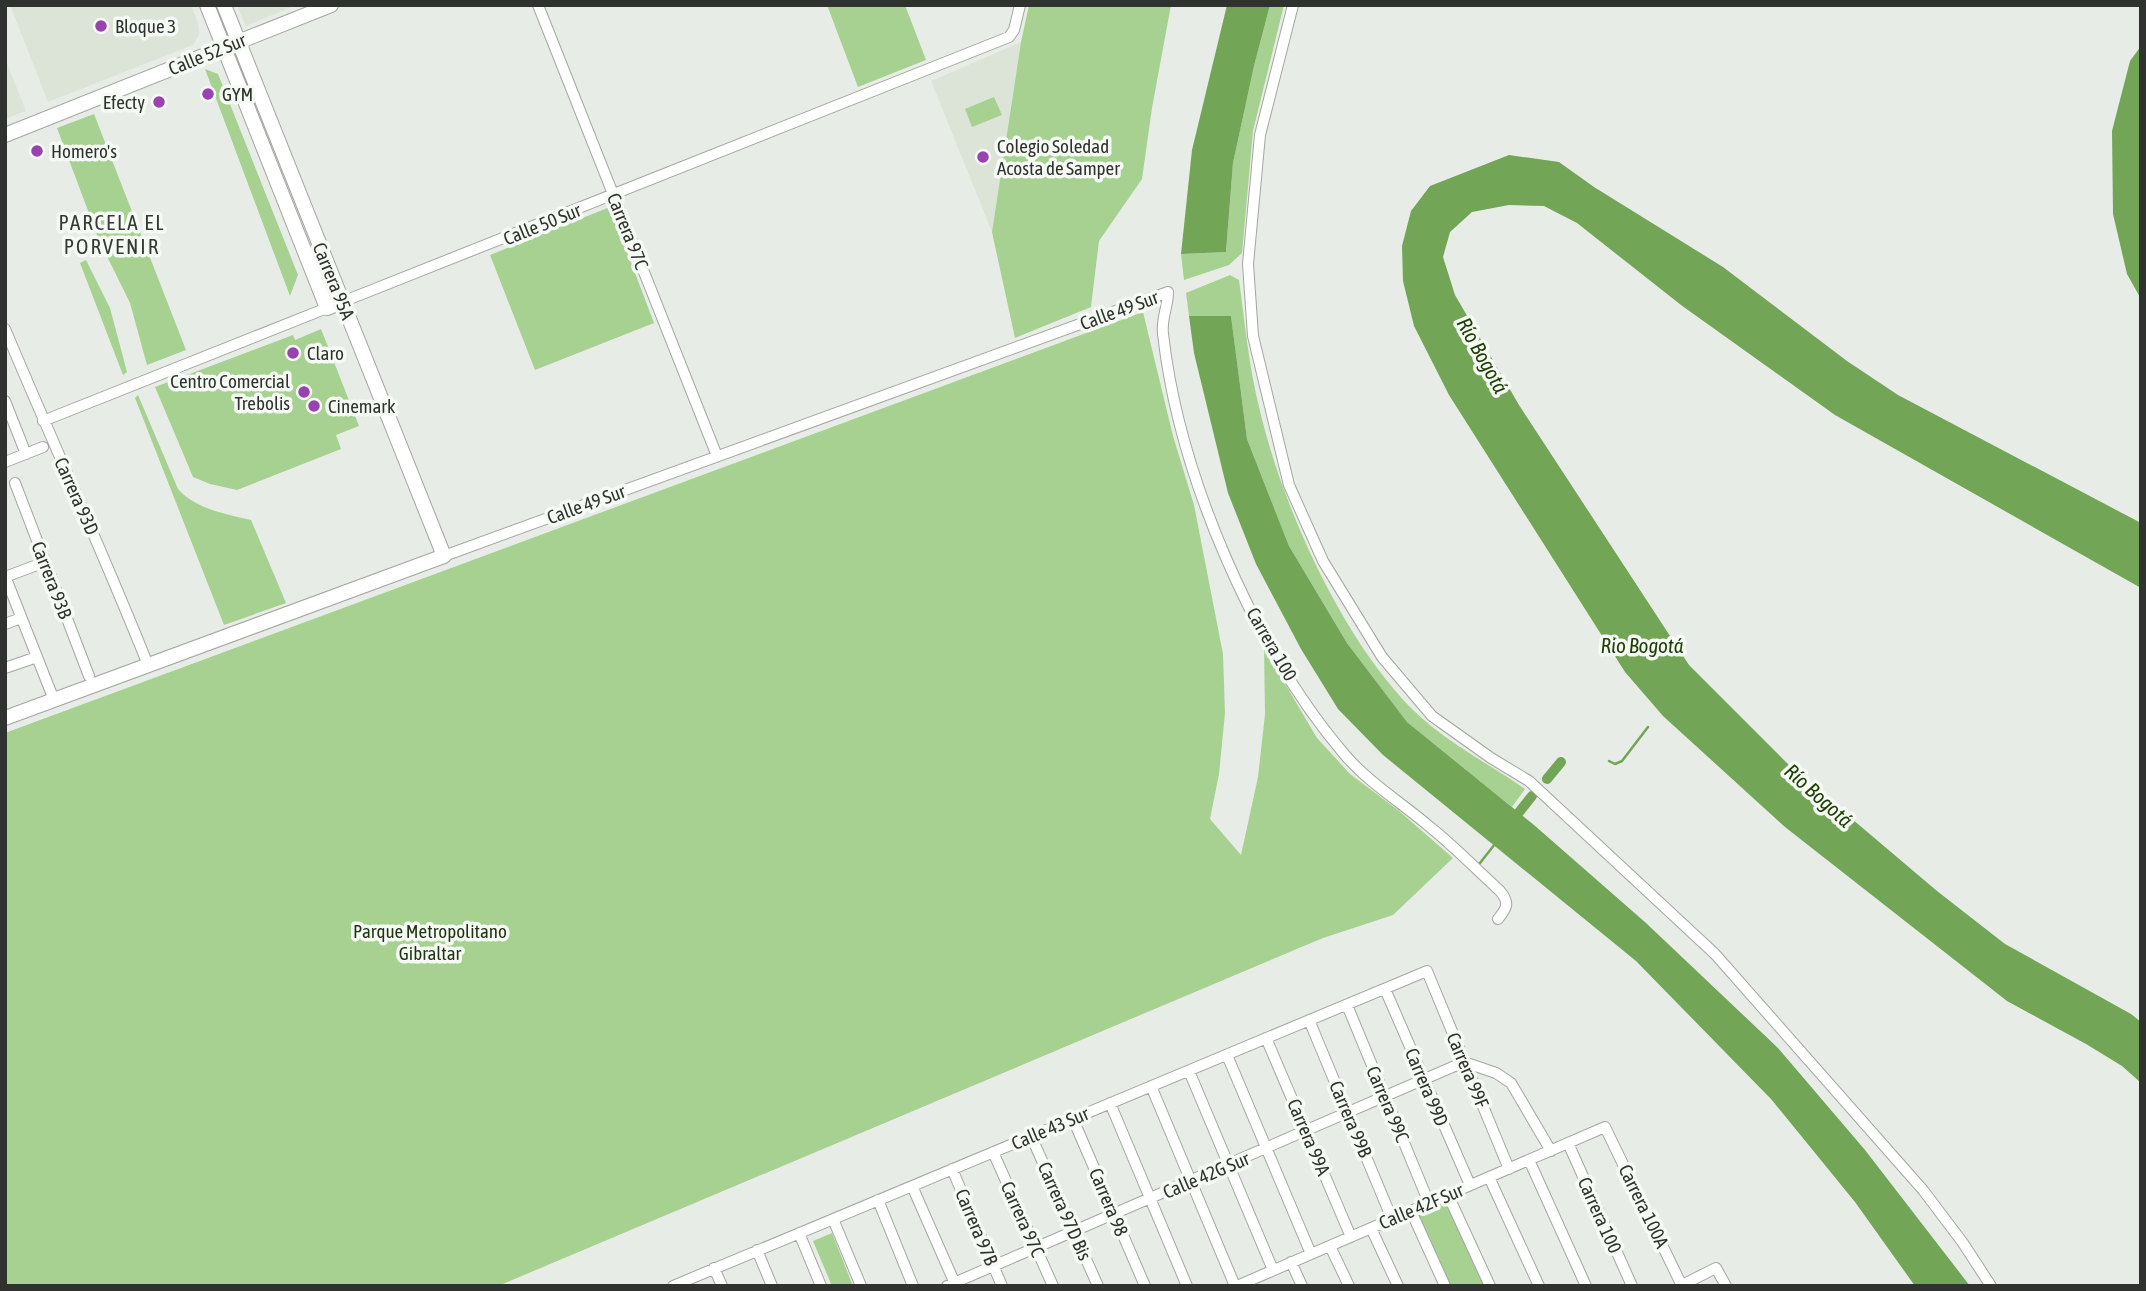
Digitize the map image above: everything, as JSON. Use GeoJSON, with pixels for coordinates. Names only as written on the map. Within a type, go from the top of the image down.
{"type":"FeatureCollection","features":[{"type":"Feature","properties":{"kind":"street","name":"Carrera 95A"},"geometry":{"type":"LineString","coordinates":[[207,5],[327,308]]}},
{"type":"Feature","properties":{"kind":"street","name":"Carrera 95A"},"geometry":{"type":"LineString","coordinates":[[224,5],[444,556]]}},
{"type":"Feature","properties":{"kind":"street","name":"Calle 52 Sur"},"geometry":{"type":"LineString","coordinates":[[5,135],[331,5]]}},
{"type":"Feature","properties":{"kind":"street","name":"Carrera 97C"},"geometry":{"type":"LineString","coordinates":[[538,5],[717,456]]}},
{"type":"Feature","properties":{"kind":"street","name":"Calle 50 Sur"},"geometry":{"type":"LineString","coordinates":[[43,421],[1009,37],[1014,30],[1020,5]]}},
{"type":"Feature","properties":{"kind":"street"},"geometry":{"type":"LineString","coordinates":[[1293,5],[1260,135],[1248,264],[1254,336],[1289,485],[1323,561],[1382,657],[1432,716],[1529,781],[1715,954],[1923,1190],[1991,1286]]}},
{"type":"Feature","properties":{"kind":"street","name":"Calle 49 Sur"},"geometry":{"type":"LineString","coordinates":[[5,718],[1168,292]]}},
{"type":"Feature","properties":{"kind":"street","name":"Carrera 100"},"geometry":{"type":"LineString","coordinates":[[1168,292],[1163,333],[1176,408],[1195,480],[1225,557],[1275,656],[1346,757],[1371,781],[1434,830],[1500,891],[1507,900],[1507,908],[1497,919]]}},
{"type":"Feature","properties":{"kind":"street","name":"Carrera 93D"},"geometry":{"type":"LineString","coordinates":[[5,329],[105,558],[148,665]]}},
{"type":"Feature","properties":{"kind":"street"},"geometry":{"type":"LineString","coordinates":[[5,401],[26,454]]}},
{"type":"Feature","properties":{"kind":"street"},"geometry":{"type":"LineString","coordinates":[[5,462],[43,447]]}},
{"type":"Feature","properties":{"kind":"street","name":"Carrera 93B"},"geometry":{"type":"LineString","coordinates":[[15,483],[89,676]]}},
{"type":"Feature","properties":{"kind":"street"},"geometry":{"type":"LineString","coordinates":[[45,562],[5,577],[54,700]]}},
{"type":"Feature","properties":{"kind":"street"},"geometry":{"type":"LineString","coordinates":[[5,624],[21,618]]}},
{"type":"Feature","properties":{"kind":"street"},"geometry":{"type":"LineString","coordinates":[[5,668],[37,657]]}},
{"type":"Feature","properties":{"kind":"street","name":"Calle 43 Sur"},"geometry":{"type":"LineString","coordinates":[[675,1285],[1427,971]]}},
{"type":"Feature","properties":{"kind":"street","name":"Carrera 99F"},"geometry":{"type":"LineString","coordinates":[[1427,971],[1509,1169]]}},
{"type":"Feature","properties":{"kind":"street","name":"Carrera 99D"},"geometry":{"type":"LineString","coordinates":[[1385,989],[1469,1185]]}},
{"type":"Feature","properties":{"kind":"street","name":"Carrera 99C"},"geometry":{"type":"LineString","coordinates":[[1347,1004],[1429,1203]]}},
{"type":"Feature","properties":{"kind":"street","name":"Carrera 99B"},"geometry":{"type":"LineString","coordinates":[[1309,1020],[1392,1219]]}},
{"type":"Feature","properties":{"kind":"street","name":"Carrera 99A"},"geometry":{"type":"LineString","coordinates":[[1266,1038],[1351,1237]]}},
{"type":"Feature","properties":{"kind":"street"},"geometry":{"type":"LineString","coordinates":[[1227,1055],[1311,1254]]}},
{"type":"Feature","properties":{"kind":"street"},"geometry":{"type":"LineString","coordinates":[[1464,1062],[1496,1073],[1511,1083],[1551,1150]]}},
{"type":"Feature","properties":{"kind":"street","name":"Calle 42G Sur"},"geometry":{"type":"LineString","coordinates":[[953,1285],[1464,1062]]}},
{"type":"Feature","properties":{"kind":"street"},"geometry":{"type":"LineString","coordinates":[[1189,1070],[1273,1270]]}},
{"type":"Feature","properties":{"kind":"street"},"geometry":{"type":"LineString","coordinates":[[1151,1086],[1236,1286]]}},
{"type":"Feature","properties":{"kind":"street"},"geometry":{"type":"LineString","coordinates":[[1110,1103],[1187,1286]]}},
{"type":"Feature","properties":{"kind":"street","name":"Carrera 98"},"geometry":{"type":"LineString","coordinates":[[1073,1119],[1145,1286]]}},
{"type":"Feature","properties":{"kind":"street","name":"Calle 42F Sur"},"geometry":{"type":"LineString","coordinates":[[1236,1286],[1255,1282],[1291,1262],[1605,1127]]}},
{"type":"Feature","properties":{"kind":"street","name":"Carrera 100A"},"geometry":{"type":"LineString","coordinates":[[1605,1127],[1681,1285]]}},
{"type":"Feature","properties":{"kind":"street","name":"Carrera 97D Bis"},"geometry":{"type":"LineString","coordinates":[[1031,1136],[1098,1286]]}},
{"type":"Feature","properties":{"kind":"street","name":"Carrera 100"},"geometry":{"type":"LineString","coordinates":[[1567,1143],[1632,1286]]}},
{"type":"Feature","properties":{"kind":"street","name":"Carrera 97C"},"geometry":{"type":"LineString","coordinates":[[993,1152],[1053,1286]]}},
{"type":"Feature","properties":{"kind":"street"},"geometry":{"type":"LineString","coordinates":[[1529,1160],[1586,1286]]}},
{"type":"Feature","properties":{"kind":"street","name":"Carrera 97B"},"geometry":{"type":"LineString","coordinates":[[953,1169],[1002,1286]]}},
{"type":"Feature","properties":{"kind":"street"},"geometry":{"type":"LineString","coordinates":[[1489,1177],[1539,1286]]}},
{"type":"Feature","properties":{"kind":"street"},"geometry":{"type":"LineString","coordinates":[[912,1186],[953,1285]]}},
{"type":"Feature","properties":{"kind":"street"},"geometry":{"type":"LineString","coordinates":[[1448,1195],[1490,1286]]}},
{"type":"Feature","properties":{"kind":"street"},"geometry":{"type":"LineString","coordinates":[[878,1200],[914,1286]]}},
{"type":"Feature","properties":{"kind":"street"},"geometry":{"type":"LineString","coordinates":[[1411,1211],[1445,1286]]}},
{"type":"Feature","properties":{"kind":"street"},"geometry":{"type":"LineString","coordinates":[[833,1219],[861,1286]]}},
{"type":"Feature","properties":{"kind":"street"},"geometry":{"type":"LineString","coordinates":[[1371,1228],[1398,1286]]}},
{"type":"Feature","properties":{"kind":"street"},"geometry":{"type":"LineString","coordinates":[[799,1233],[821,1286]]}},
{"type":"Feature","properties":{"kind":"street"},"geometry":{"type":"LineString","coordinates":[[1330,1245],[1349,1286]]}},
{"type":"Feature","properties":{"kind":"street"},"geometry":{"type":"LineString","coordinates":[[757,1250],[772,1286]]}},
{"type":"Feature","properties":{"kind":"street"},"geometry":{"type":"LineString","coordinates":[[1291,1262],[1302,1286]]}},
{"type":"Feature","properties":{"kind":"street"},"geometry":{"type":"LineString","coordinates":[[714,1268],[722,1286]]}},
{"type":"Feature","properties":{"kind":"street"},"geometry":{"type":"LineString","coordinates":[[1681,1285],[1716,1268],[1726,1286]]}},
{"type":"Feature","properties":{"kind":"shaded area"},"geometry":{"type":"Polygon","coordinates":[[[10,5],[191,5],[198,23],[199,35],[193,45],[48,102],[10,5]]]}},
{"type":"Feature","properties":{"kind":"shaded area"},"geometry":{"type":"Polygon","coordinates":[[[237,5],[296,5],[246,26],[237,5]]]}},
{"type":"Feature","properties":{"kind":"shaded area","name":"Colegio Soledad Acosta de Samper"},"geometry":{"type":"Polygon","coordinates":[[[1021,42],[992,232],[931,81],[1021,42]]]}},
{"type":"Feature","properties":{"kind":"shaded area"},"geometry":{"type":"Polygon","coordinates":[[[5,58],[26,111],[5,119],[5,58]]]}},
{"type":"Feature","properties":{"kind":"green space"},"geometry":{"type":"Polygon","coordinates":[[[827,5],[905,5],[926,60],[858,87],[827,5]]]}},
{"type":"Feature","properties":{"kind":"green space"},"geometry":{"type":"Polygon","coordinates":[[[1029,5],[1171,5],[1142,179],[1099,241],[1091,307],[1015,338],[992,232],[1029,5]]]}},
{"type":"Feature","properties":{"kind":"green space"},"geometry":{"type":"Polygon","coordinates":[[[1270,5],[1284,5],[1253,131],[1242,253],[1229,265],[1184,280],[1181,254],[1226,252],[1233,163],[1270,5]]]}},
{"type":"Feature","properties":{"kind":"green space"},"geometry":{"type":"Polygon","coordinates":[[[205,69],[218,74],[298,275],[290,296],[205,69]]]}},
{"type":"Feature","properties":{"kind":"green space"},"geometry":{"type":"Polygon","coordinates":[[[994,97],[1002,115],[972,127],[965,109],[994,97]]]}},
{"type":"Feature","properties":{"kind":"green space"},"geometry":{"type":"Polygon","coordinates":[[[94,114],[186,350],[147,365],[130,303],[99,240],[57,128],[94,114]]]}},
{"type":"Feature","properties":{"kind":"green space"},"geometry":{"type":"Polygon","coordinates":[[[610,207],[654,323],[535,370],[490,255],[610,207]]]}},
{"type":"Feature","properties":{"kind":"green space"},"geometry":{"type":"Polygon","coordinates":[[[86,260],[110,308],[127,372],[123,375],[80,263],[86,260]]]}},
{"type":"Feature","properties":{"kind":"green space"},"geometry":{"type":"Polygon","coordinates":[[[1230,275],[1239,280],[1253,379],[1270,449],[1300,530],[1339,610],[1387,681],[1413,710],[1453,742],[1525,789],[1512,807],[1407,722],[1347,643],[1289,546],[1247,439],[1231,316],[1189,316],[1186,293],[1230,275]]]}},
{"type":"Feature","properties":{"kind":"green space","name":"Parque Metropolitano Gibraltar"},"geometry":{"type":"Polygon","coordinates":[[[1143,312],[1173,436],[1194,505],[1223,654],[1225,713],[1219,774],[1210,819],[1241,855],[1258,777],[1265,714],[1264,648],[1317,738],[1350,774],[1398,810],[1453,858],[1393,915],[1323,938],[498,1286],[5,1286],[5,733],[1143,312]]]}},
{"type":"Feature","properties":{"kind":"green space"},"geometry":{"type":"Polygon","coordinates":[[[321,329],[359,426],[336,435],[341,449],[237,490],[193,477],[155,387],[293,335],[295,340],[321,329]]]}},
{"type":"Feature","properties":{"kind":"green space"},"geometry":{"type":"Polygon","coordinates":[[[138,395],[178,489],[202,506],[251,520],[286,603],[224,625],[135,398],[138,395]]]}},
{"type":"Feature","properties":{"kind":"green space"},"geometry":{"type":"Polygon","coordinates":[[[1448,1200],[1487,1286],[1450,1286],[1417,1214],[1448,1200]]]}},
{"type":"Feature","properties":{"kind":"green space"},"geometry":{"type":"Polygon","coordinates":[[[832,1233],[853,1286],[832,1286],[813,1241],[832,1233]]]}},
{"type":"Feature","properties":{"kind":"water"},"geometry":{"type":"Polygon","coordinates":[[[1227,5],[1270,5],[1233,163],[1226,252],[1181,254],[1192,150],[1227,5]]]}},
{"type":"Feature","properties":{"kind":"water"},"geometry":{"type":"Polygon","coordinates":[[[2141,46],[2141,299],[2127,274],[2113,214],[2112,131],[2130,61],[2141,46]]]}},
{"type":"Feature","properties":{"kind":"water","name":"Rio Bogotá"},"geometry":{"type":"Polygon","coordinates":[[[1509,155],[1559,162],[1594,187],[1723,267],[1847,361],[1898,395],[2141,523],[2141,588],[1835,415],[1681,305],[1577,223],[1544,206],[1509,205],[1472,212],[1450,232],[1443,257],[1455,295],[1519,405],[1689,665],[1793,769],[1937,891],[2005,944],[2141,1022],[2141,1083],[2122,1066],[2007,1001],[1785,827],[1663,716],[1625,672],[1449,395],[1414,326],[1403,281],[1402,246],[1411,211],[1430,186],[1509,155]]]}},
{"type":"Feature","properties":{"kind":"water"},"geometry":{"type":"Polygon","coordinates":[[[1189,316],[1231,316],[1247,439],[1289,546],[1347,643],[1407,722],[1534,825],[1646,923],[1778,1048],[1865,1150],[1970,1286],[1915,1286],[1855,1202],[1771,1099],[1636,961],[1383,755],[1338,709],[1301,649],[1256,564],[1228,493],[1194,353],[1189,316]]]}},
{"type":"Feature","properties":{"kind":"waterway"},"geometry":{"type":"LineString","coordinates":[[1609,761],[1615,764],[1622,761],[1648,727]]}},
{"type":"Feature","properties":{"kind":"waterway"},"geometry":{"type":"LineString","coordinates":[[1547,779],[1561,762]]}},
{"type":"Feature","properties":{"kind":"waterway"},"geometry":{"type":"LineString","coordinates":[[1512,821],[1532,796]]}},
{"type":"Feature","properties":{"kind":"waterway"},"geometry":{"type":"LineString","coordinates":[[1480,863],[1495,844]]}},
{"type":"Feature","properties":{"kind":"place","name":"Bloque 3"},"geometry":{"type":"Point","coordinates":[101,26]}},
{"type":"Feature","properties":{"kind":"place","name":"GYM"},"geometry":{"type":"Point","coordinates":[208,94]}},
{"type":"Feature","properties":{"kind":"place","name":"Efecty"},"geometry":{"type":"Point","coordinates":[159,102]}},
{"type":"Feature","properties":{"kind":"place","name":"Homero's"},"geometry":{"type":"Point","coordinates":[37,151]}},
{"type":"Feature","properties":{"kind":"place","name":"Colegio Soledad Acosta de Samper"},"geometry":{"type":"Point","coordinates":[983,157]}},
{"type":"Feature","properties":{"kind":"place","name":"Claro"},"geometry":{"type":"Point","coordinates":[293,353]}},
{"type":"Feature","properties":{"kind":"place","name":"Centro Comercial Trebolis"},"geometry":{"type":"Point","coordinates":[304,392]}},
{"type":"Feature","properties":{"kind":"place","name":"Cinemark"},"geometry":{"type":"Point","coordinates":[314,406]}},
{"type":"Feature","properties":{"kind":"district","name":"PARCELA EL PORVENIR"},"geometry":{"type":"Point","coordinates":[112,234]}},
{"type":"Feature","properties":{"kind":"water label","name":"Río Bogotá"},"geometry":{"type":"Point","coordinates":[1483,355]}},
{"type":"Feature","properties":{"kind":"water label","name":"Río Bogotá"},"geometry":{"type":"Point","coordinates":[1819,795]}}]}
